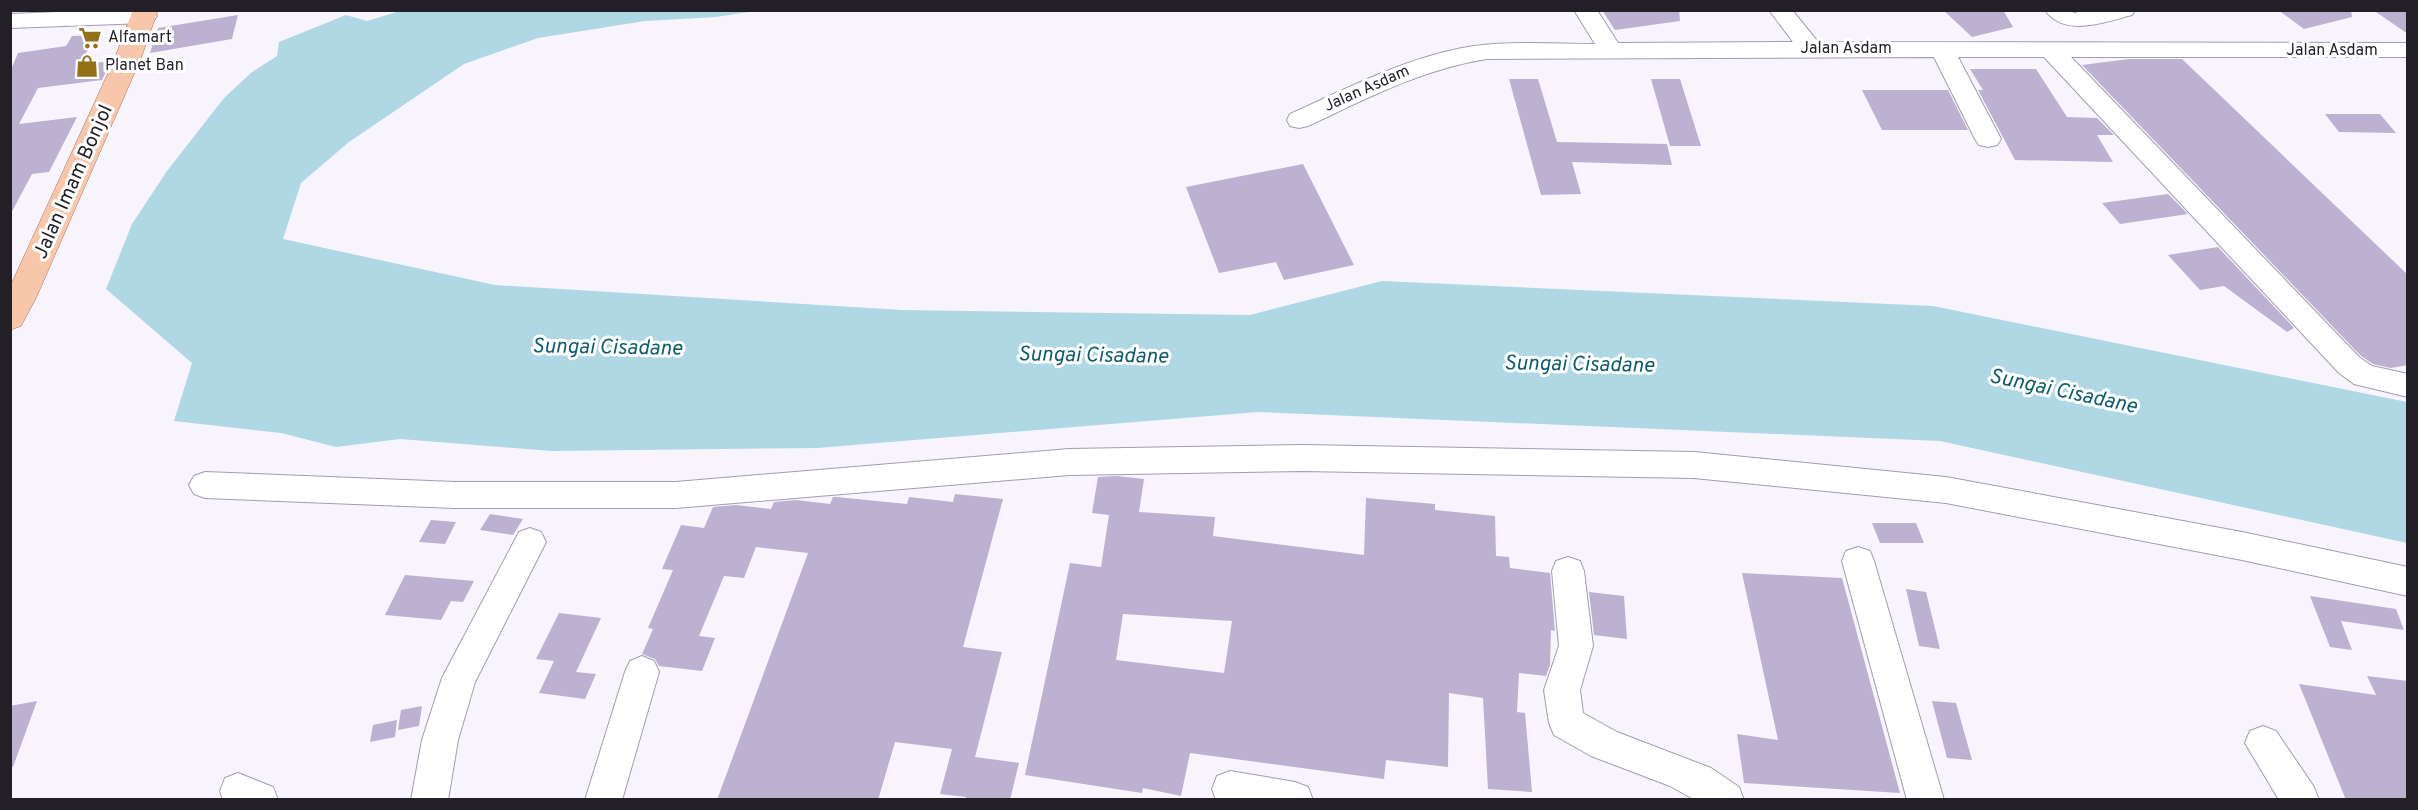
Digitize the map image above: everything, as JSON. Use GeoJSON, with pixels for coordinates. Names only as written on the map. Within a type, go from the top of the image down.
{"type":"FeatureCollection","features":[{"type":"Feature","properties":{"kind":"main road","name":"Jalan Imam Bonjol"},"geometry":{"type":"LineString","coordinates":[[14,305],[129,58],[148,12]]}},
{"type":"Feature","properties":{"kind":"street"},"geometry":{"type":"LineString","coordinates":[[1585,10],[1611,50]]}},
{"type":"Feature","properties":{"kind":"street"},"geometry":{"type":"LineString","coordinates":[[1780,10],[1811,49]]}},
{"type":"Feature","properties":{"kind":"street"},"geometry":{"type":"LineString","coordinates":[[2056,10],[2066,18],[2074,20],[2124,10]]}},
{"type":"Feature","properties":{"kind":"street"},"geometry":{"type":"LineString","coordinates":[[18,27],[148,12]]}},
{"type":"Feature","properties":{"kind":"street","name":"Jalan Asdam"},"geometry":{"type":"LineString","coordinates":[[1299,120],[1417,67],[1461,54],[1487,52],[1811,49],[2408,50]]}},
{"type":"Feature","properties":{"kind":"street"},"geometry":{"type":"LineString","coordinates":[[1943,50],[1988,138]]}},
{"type":"Feature","properties":{"kind":"street"},"geometry":{"type":"LineString","coordinates":[[2052,51],[2349,365],[2364,376],[2408,386]]}},
{"type":"Feature","properties":{"kind":"street"},"geometry":{"type":"LineString","coordinates":[[205,485],[455,495],[676,495],[1069,462],[1303,458],[1694,465],[1946,490],[2242,546],[2408,582]]}},
{"type":"Feature","properties":{"kind":"street"},"geometry":{"type":"LineString","coordinates":[[429,800],[440,740],[459,678],[530,542]]}},
{"type":"Feature","properties":{"kind":"street"},"geometry":{"type":"LineString","coordinates":[[1858,561],[1926,800]]}},
{"type":"Feature","properties":{"kind":"street"},"geometry":{"type":"LineString","coordinates":[[1568,571],[1576,646],[1562,690],[1567,723],[1605,744],[1666,765],[1719,792],[1726,800]]}},
{"type":"Feature","properties":{"kind":"street"},"geometry":{"type":"LineString","coordinates":[[603,800],[642,672]]}},
{"type":"Feature","properties":{"kind":"street"},"geometry":{"type":"LineString","coordinates":[[2263,743],[2301,800]]}},
{"type":"Feature","properties":{"kind":"street"},"geometry":{"type":"LineString","coordinates":[[1230,789],[1295,800]]}},
{"type":"Feature","properties":{"kind":"water","name":"Sungai Cisadane"},"geometry":{"type":"Polygon","coordinates":[[[400,11],[755,11],[716,17],[645,21],[538,38],[464,64],[349,142],[301,183],[283,239],[495,285],[902,310],[1250,315],[1382,281],[1933,306],[2407,402],[2407,543],[1940,441],[1258,412],[817,448],[552,451],[400,439],[336,447],[281,433],[174,421],[192,363],[106,289],[132,224],[167,171],[224,98],[252,72],[277,56],[279,42],[346,15],[367,21],[400,11]]]}},
{"type":"Feature","properties":{"kind":"building"},"geometry":{"type":"Polygon","coordinates":[[[1602,10],[1679,10],[1680,21],[1615,30],[1602,10]]]}},
{"type":"Feature","properties":{"kind":"building"},"geometry":{"type":"Polygon","coordinates":[[[1943,10],[2003,10],[2013,27],[1972,37],[1943,10]]]}},
{"type":"Feature","properties":{"kind":"building"},"geometry":{"type":"Polygon","coordinates":[[[2278,10],[2351,10],[2352,17],[2304,29],[2278,10]]]}},
{"type":"Feature","properties":{"kind":"building"},"geometry":{"type":"Polygon","coordinates":[[[2373,10],[2408,10],[2408,34],[2373,10]]]}},
{"type":"Feature","properties":{"kind":"building"},"geometry":{"type":"Polygon","coordinates":[[[238,15],[232,39],[150,53],[158,28],[238,15]]]}},
{"type":"Feature","properties":{"kind":"building"},"geometry":{"type":"Polygon","coordinates":[[[98,35],[78,65],[111,61],[102,80],[38,88],[19,124],[77,117],[49,172],[32,174],[10,215],[10,72],[18,53],[66,46],[72,36],[98,35]]]}},
{"type":"Feature","properties":{"kind":"building"},"geometry":{"type":"Polygon","coordinates":[[[2129,59],[2182,59],[2408,275],[2408,365],[2391,368],[2373,364],[2360,355],[2082,65],[2129,59]]]}},
{"type":"Feature","properties":{"kind":"building"},"geometry":{"type":"Polygon","coordinates":[[[1970,69],[2036,69],[2067,117],[2097,118],[2114,135],[2097,135],[2113,162],[2015,160],[1978,90],[1983,90],[1970,69]]]}},
{"type":"Feature","properties":{"kind":"building"},"geometry":{"type":"Polygon","coordinates":[[[1509,79],[1538,79],[1557,142],[1667,144],[1672,165],[1572,162],[1581,194],[1541,195],[1509,79]]]}},
{"type":"Feature","properties":{"kind":"building"},"geometry":{"type":"Polygon","coordinates":[[[1651,79],[1680,79],[1701,146],[1670,146],[1651,79]]]}},
{"type":"Feature","properties":{"kind":"building"},"geometry":{"type":"Polygon","coordinates":[[[1862,90],[1948,90],[1968,130],[1882,130],[1862,90]]]}},
{"type":"Feature","properties":{"kind":"building"},"geometry":{"type":"Polygon","coordinates":[[[2325,114],[2380,114],[2396,133],[2339,132],[2325,114]]]}},
{"type":"Feature","properties":{"kind":"building"},"geometry":{"type":"Polygon","coordinates":[[[1303,164],[1354,265],[1284,280],[1276,262],[1219,273],[1186,187],[1303,164]]]}},
{"type":"Feature","properties":{"kind":"building"},"geometry":{"type":"Polygon","coordinates":[[[2168,194],[2188,214],[2120,224],[2102,203],[2168,194]]]}},
{"type":"Feature","properties":{"kind":"building"},"geometry":{"type":"Polygon","coordinates":[[[2218,247],[2294,328],[2287,332],[2224,286],[2200,290],[2168,255],[2218,247]]]}},
{"type":"Feature","properties":{"kind":"building"},"geometry":{"type":"Polygon","coordinates":[[[1117,476],[1144,479],[1139,512],[1215,517],[1213,536],[1364,555],[1366,498],[1435,504],[1435,510],[1495,516],[1496,556],[1509,557],[1510,568],[1550,573],[1555,631],[1551,630],[1550,665],[1546,676],[1519,673],[1517,712],[1525,713],[1532,792],[1488,789],[1483,698],[1449,693],[1448,767],[1386,760],[1384,779],[1190,753],[1181,796],[1143,788],[1142,793],[1025,775],[1070,563],[1101,567],[1109,515],[1092,513],[1098,477],[1117,476]],[[1123,614],[1116,660],[1224,673],[1232,621],[1123,614]]]}},
{"type":"Feature","properties":{"kind":"building"},"geometry":{"type":"Polygon","coordinates":[[[955,494],[1003,499],[963,647],[1002,652],[975,757],[1019,763],[1010,800],[966,800],[966,797],[940,794],[952,749],[895,742],[878,800],[717,800],[808,553],[756,547],[744,578],[724,576],[699,636],[715,638],[702,671],[659,666],[655,659],[642,654],[653,629],[648,628],[673,570],[662,569],[681,525],[704,528],[713,507],[736,505],[771,509],[774,502],[796,500],[830,504],[833,497],[907,504],[909,497],[953,502],[955,494]]]}},
{"type":"Feature","properties":{"kind":"building"},"geometry":{"type":"Polygon","coordinates":[[[490,514],[523,519],[513,535],[480,530],[490,514]]]}},
{"type":"Feature","properties":{"kind":"building"},"geometry":{"type":"Polygon","coordinates":[[[431,520],[456,522],[445,544],[419,542],[431,520]]]}},
{"type":"Feature","properties":{"kind":"building"},"geometry":{"type":"Polygon","coordinates":[[[1872,523],[1916,523],[1924,543],[1880,543],[1872,523]]]}},
{"type":"Feature","properties":{"kind":"building"},"geometry":{"type":"Polygon","coordinates":[[[1742,573],[1842,578],[1900,793],[1744,783],[1737,734],[1778,740],[1742,573]]]}},
{"type":"Feature","properties":{"kind":"building"},"geometry":{"type":"Polygon","coordinates":[[[405,575],[474,581],[463,602],[451,601],[441,620],[385,615],[405,575]]]}},
{"type":"Feature","properties":{"kind":"building"},"geometry":{"type":"Polygon","coordinates":[[[1906,589],[1926,592],[1940,649],[1919,646],[1906,589]]]}},
{"type":"Feature","properties":{"kind":"building"},"geometry":{"type":"Polygon","coordinates":[[[1589,592],[1624,596],[1627,639],[1594,635],[1589,592]]]}},
{"type":"Feature","properties":{"kind":"building"},"geometry":{"type":"Polygon","coordinates":[[[2310,596],[2396,609],[2404,630],[2341,621],[2352,650],[2330,647],[2310,596]]]}},
{"type":"Feature","properties":{"kind":"building"},"geometry":{"type":"Polygon","coordinates":[[[559,613],[601,618],[576,672],[596,674],[585,699],[539,693],[554,661],[536,659],[559,613]]]}},
{"type":"Feature","properties":{"kind":"building"},"geometry":{"type":"Polygon","coordinates":[[[2367,676],[2408,681],[2408,800],[2346,800],[2299,684],[2376,695],[2367,676]]]}},
{"type":"Feature","properties":{"kind":"building"},"geometry":{"type":"Polygon","coordinates":[[[37,701],[13,767],[10,767],[10,706],[37,701]]]}},
{"type":"Feature","properties":{"kind":"building"},"geometry":{"type":"Polygon","coordinates":[[[1932,701],[1956,703],[1972,760],[1947,758],[1932,701]]]}},
{"type":"Feature","properties":{"kind":"building"},"geometry":{"type":"Polygon","coordinates":[[[422,706],[419,726],[398,730],[401,710],[422,706]]]}},
{"type":"Feature","properties":{"kind":"building"},"geometry":{"type":"Polygon","coordinates":[[[397,720],[395,737],[370,742],[373,725],[397,720]]]}},
{"type":"Feature","properties":{"kind":"place","name":"Alfamart"},"geometry":{"type":"Point","coordinates":[90,38]}},
{"type":"Feature","properties":{"kind":"place","name":"Planet Ban"},"geometry":{"type":"Point","coordinates":[87,66]}}]}
